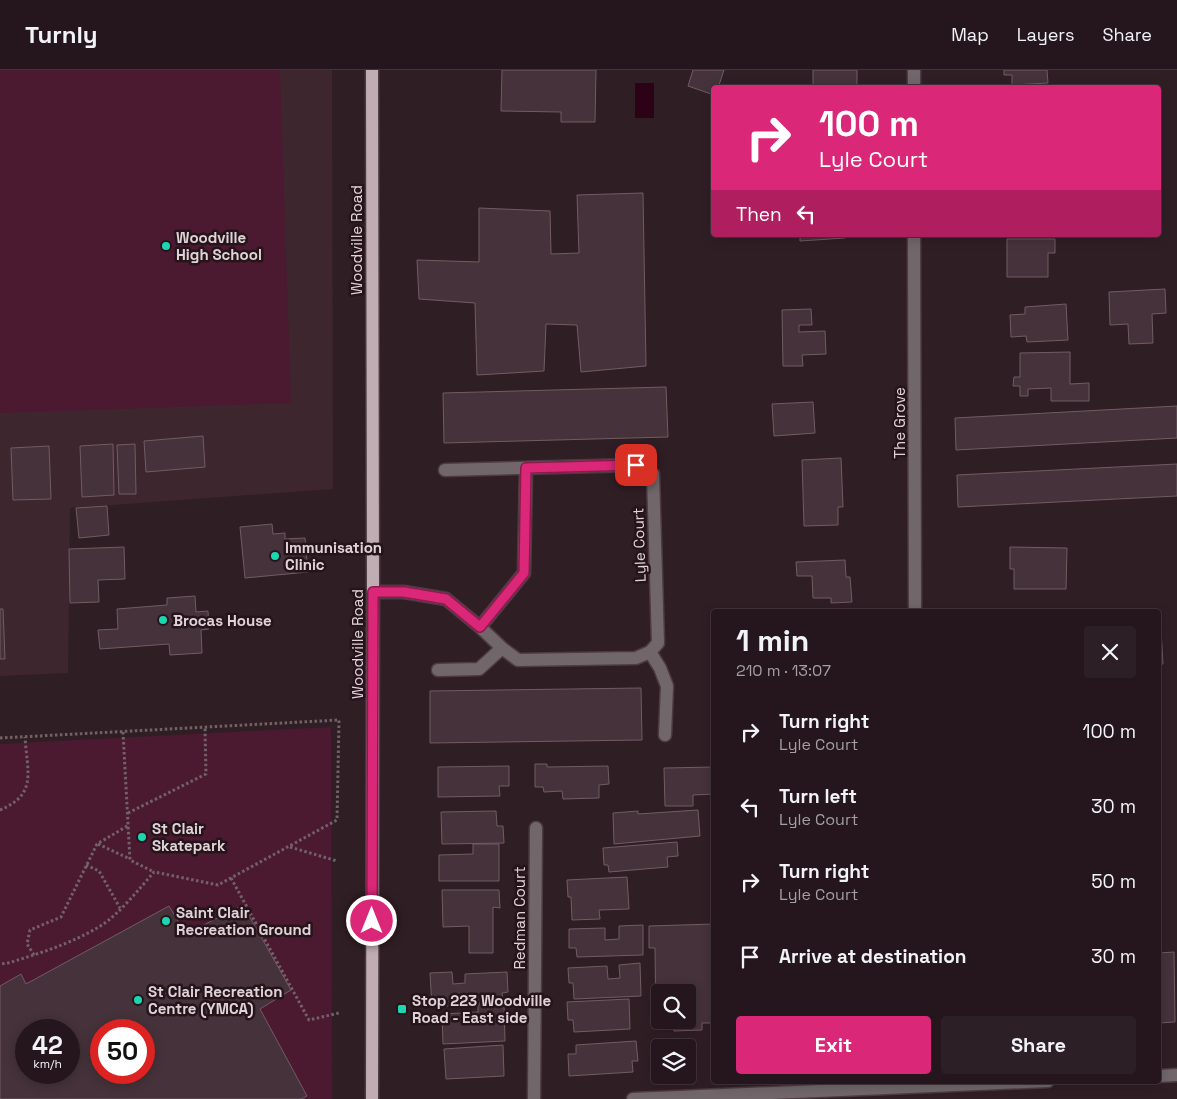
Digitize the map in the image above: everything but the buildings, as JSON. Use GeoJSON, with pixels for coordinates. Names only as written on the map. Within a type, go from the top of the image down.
{"type":"FeatureCollection","features":[{"type":"Feature","properties":{"kind":"main road","name":"Woodville Road"},"geometry":{"type":"LineString","coordinates":[[372,70],[372,1099]]}},
{"type":"Feature","properties":{"kind":"street"},"geometry":{"type":"LineString","coordinates":[[914,70],[914,85]]}},
{"type":"Feature","properties":{"kind":"street","name":"The Grove"},"geometry":{"type":"LineString","coordinates":[[914,237],[915,609]]}},
{"type":"Feature","properties":{"kind":"street","name":"Lyle Court"},"geometry":{"type":"LineString","coordinates":[[445,470],[636,465],[653,474],[658,643],[650,652]]}},
{"type":"Feature","properties":{"kind":"street"},"geometry":{"type":"LineString","coordinates":[[480,627],[524,573],[526,468]]}},
{"type":"Feature","properties":{"kind":"street"},"geometry":{"type":"LineString","coordinates":[[373,592],[404,592],[446,599],[518,660],[636,658],[650,652],[660,668],[667,686],[665,735]]}},
{"type":"Feature","properties":{"kind":"street"},"geometry":{"type":"LineString","coordinates":[[438,670],[479,670],[502,648]]}},
{"type":"Feature","properties":{"kind":"street","name":"Redman Court"},"geometry":{"type":"LineString","coordinates":[[534,1099],[536,828]]}},
{"type":"Feature","properties":{"kind":"street"},"geometry":{"type":"LineString","coordinates":[[1161,1076],[1177,1076]]}},
{"type":"Feature","properties":{"kind":"street"},"geometry":{"type":"LineString","coordinates":[[633,1099],[916,1084]]}},
{"type":"Feature","properties":{"kind":"path"},"geometry":{"type":"LineString","coordinates":[[0,738],[339,720],[337,820],[218,885],[154,872],[97,844]]}},
{"type":"Feature","properties":{"kind":"path"},"geometry":{"type":"LineString","coordinates":[[128,813],[206,774],[205,728]]}},
{"type":"Feature","properties":{"kind":"path"},"geometry":{"type":"LineString","coordinates":[[123,732],[130,860]]}},
{"type":"Feature","properties":{"kind":"path"},"geometry":{"type":"LineString","coordinates":[[0,810],[13,804],[28,787],[25,737]]}},
{"type":"Feature","properties":{"kind":"path"},"geometry":{"type":"LineString","coordinates":[[34,955],[27,944],[30,930],[61,917],[97,844],[129,825]]}},
{"type":"Feature","properties":{"kind":"path"},"geometry":{"type":"LineString","coordinates":[[289,847],[337,861]]}},
{"type":"Feature","properties":{"kind":"path"},"geometry":{"type":"LineString","coordinates":[[86,865],[99,871],[120,908]]}},
{"type":"Feature","properties":{"kind":"path"},"geometry":{"type":"LineString","coordinates":[[0,964],[58,947],[103,924],[154,872]]}},
{"type":"Feature","properties":{"kind":"path"},"geometry":{"type":"LineString","coordinates":[[231,878],[309,1020],[338,1013]]}},
{"type":"Feature","properties":{"kind":"shaded area","name":"Woodville High School"},"geometry":{"type":"Polygon","coordinates":[[[0,70],[332,70],[333,489],[70,508],[68,673],[0,676],[0,70]]]}},
{"type":"Feature","properties":{"kind":"shaded area","name":"Woodville High School"},"geometry":{"type":"Polygon","coordinates":[[[0,70],[280,70],[291,403],[0,413],[0,70]]]}},
{"type":"Feature","properties":{"kind":"shaded area"},"geometry":{"type":"Polygon","coordinates":[[[635,83],[654,83],[654,118],[635,118],[635,83]]]}},
{"type":"Feature","properties":{"kind":"shaded area","name":"Saint Clair Recreation Ground"},"geometry":{"type":"Polygon","coordinates":[[[331,727],[332,1099],[0,1099],[0,744],[331,727]]]}},
{"type":"Feature","properties":{"kind":"place","name":"Woodville High School"},"geometry":{"type":"Point","coordinates":[166,246]}},
{"type":"Feature","properties":{"kind":"place","name":"Immunisation Clinic"},"geometry":{"type":"Point","coordinates":[275,556]}},
{"type":"Feature","properties":{"kind":"place","name":"Brocas House"},"geometry":{"type":"Point","coordinates":[163,620]}},
{"type":"Feature","properties":{"kind":"place","name":"St Clair Skatepark"},"geometry":{"type":"Point","coordinates":[142,837]}},
{"type":"Feature","properties":{"kind":"place","name":"Saint Clair Recreation Ground"},"geometry":{"type":"Point","coordinates":[166,921]}},
{"type":"Feature","properties":{"kind":"place","name":"St Clair Recreation Centre (YMCA)"},"geometry":{"type":"Point","coordinates":[138,1000]}},
{"type":"Feature","properties":{"kind":"place","name":"Stop 223 Woodville Road - East side"},"geometry":{"type":"Point","coordinates":[402,1009]}},
{"type":"Feature","properties":{"kind":"route"},"geometry":{"type":"LineString","coordinates":[[372,921],[373,592],[404,592],[446,599],[480,627],[524,573],[526,468],[636,465]]}}]}
